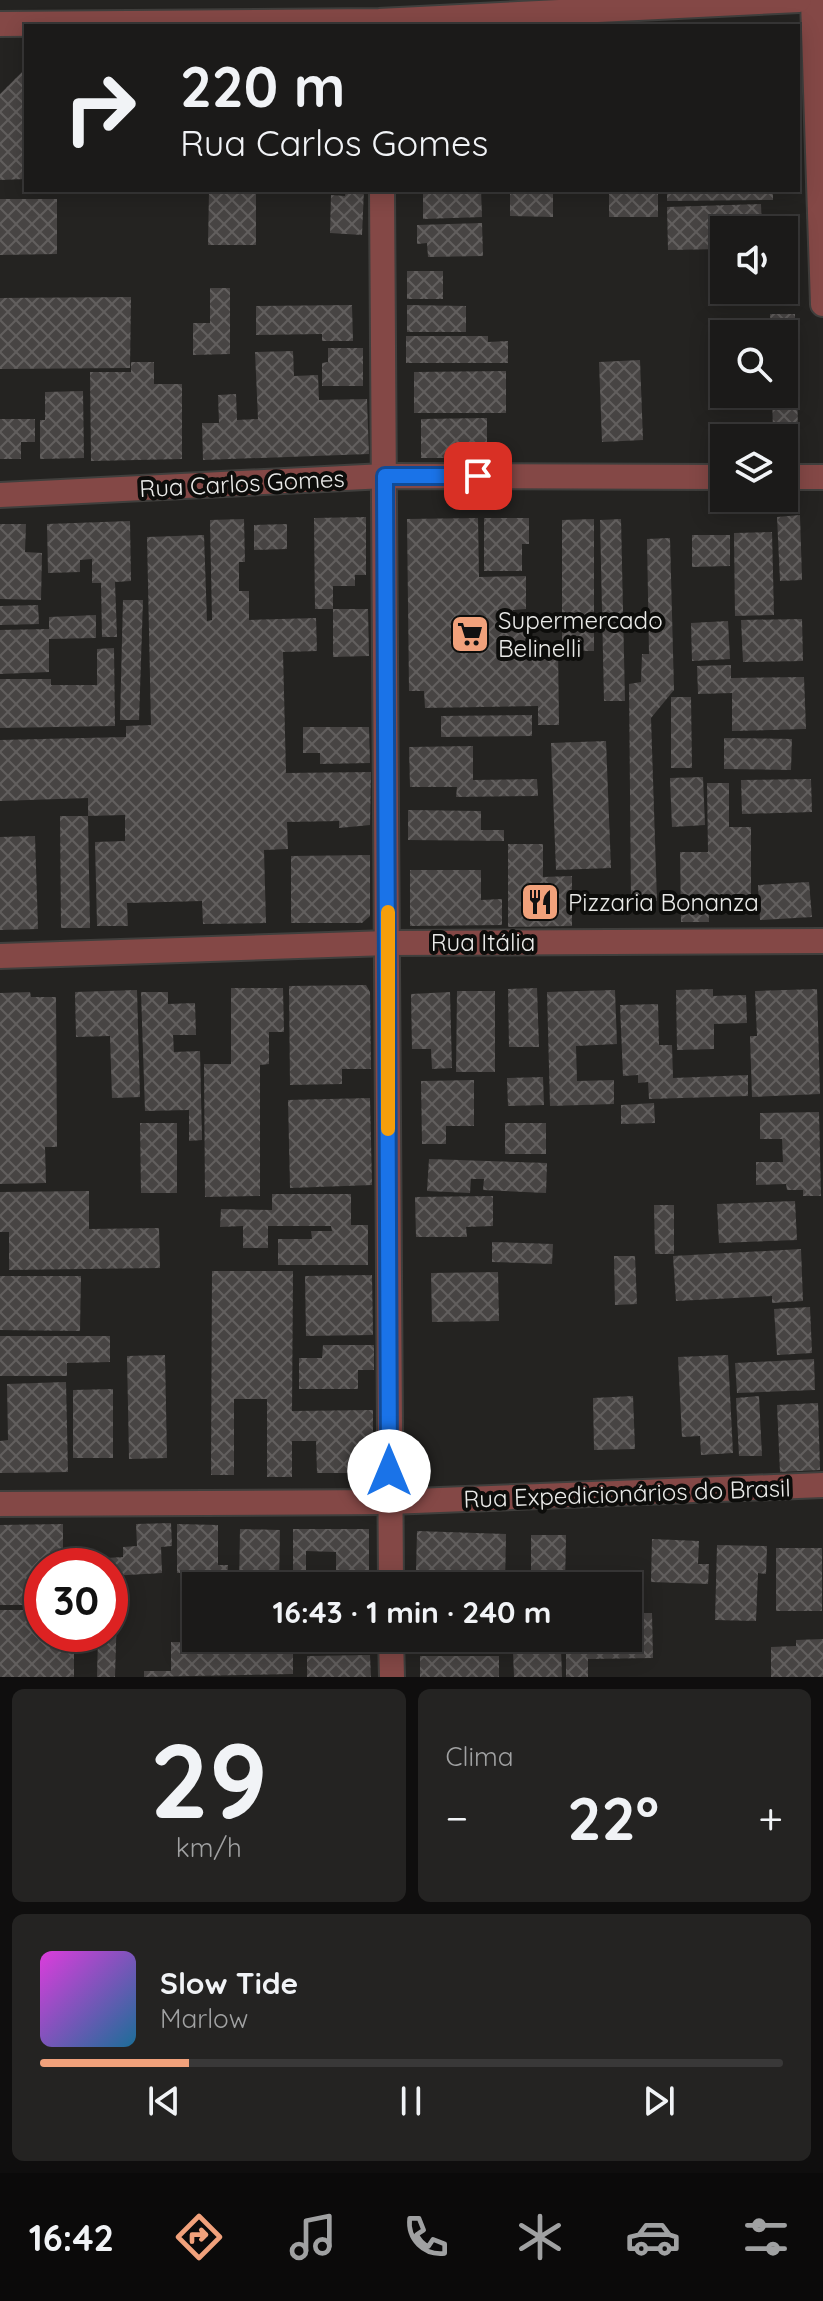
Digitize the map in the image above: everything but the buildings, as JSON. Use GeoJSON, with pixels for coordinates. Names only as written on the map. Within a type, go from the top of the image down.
{"type":"FeatureCollection","features":[{"type":"Feature","properties":{"kind":"street"},"geometry":{"type":"LineString","coordinates":[[0,24],[379,16],[799,0]]}},
{"type":"Feature","properties":{"kind":"street"},"geometry":{"type":"LineString","coordinates":[[813,0],[823,304]]}},
{"type":"Feature","properties":{"kind":"street"},"geometry":{"type":"LineString","coordinates":[[382,192],[391,1572]]}},
{"type":"Feature","properties":{"kind":"street","name":"Rua Carlos Gomes"},"geometry":{"type":"LineString","coordinates":[[0,495],[385,476],[710,477]]}},
{"type":"Feature","properties":{"kind":"street"},"geometry":{"type":"LineString","coordinates":[[798,477],[823,477]]}},
{"type":"Feature","properties":{"kind":"street","name":"Rua Itália"},"geometry":{"type":"LineString","coordinates":[[0,956],[388,943],[823,941]]}},
{"type":"Feature","properties":{"kind":"street","name":"Rua Expedicionários do Brasil"},"geometry":{"type":"LineString","coordinates":[[0,1504],[389,1502],[823,1485]]}},
{"type":"Feature","properties":{"kind":"street"},"geometry":{"type":"LineString","coordinates":[[391,1652],[392,1677]]}},
{"type":"Feature","properties":{"kind":"slow traffic"},"geometry":{"type":"LineString","coordinates":[[388,912],[388,1129]]}},
{"type":"Feature","properties":{"kind":"place","name":"Supermercado Belinelli"},"geometry":{"type":"Point","coordinates":[470,634]}},
{"type":"Feature","properties":{"kind":"place","name":"Pizzaria Bonanza"},"geometry":{"type":"Point","coordinates":[540,902]}},
{"type":"Feature","properties":{"kind":"route"},"geometry":{"type":"LineString","coordinates":[[389,1471],[385,476],[478,476]]}}]}
